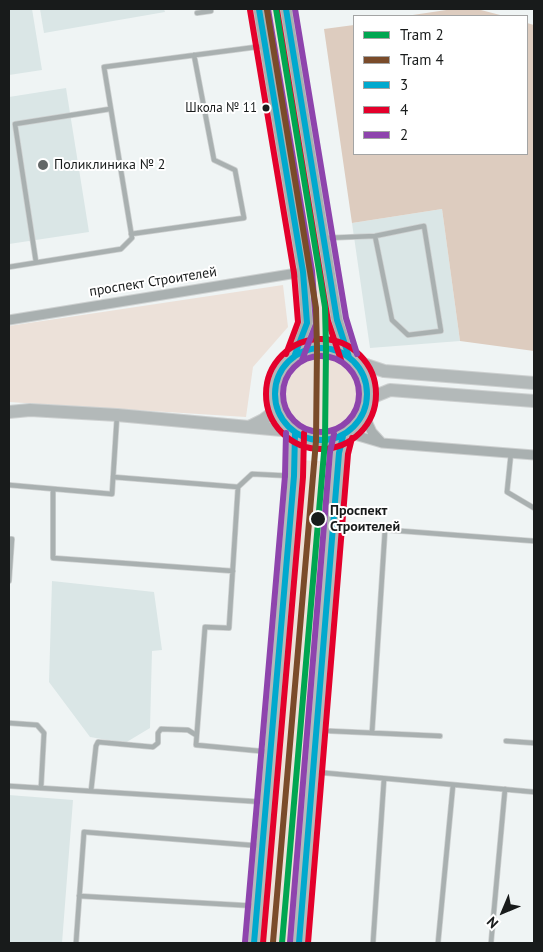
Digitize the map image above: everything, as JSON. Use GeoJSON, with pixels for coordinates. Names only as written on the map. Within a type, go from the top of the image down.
{"type":"FeatureCollection","features":[{"type":"Feature","properties":{"kind":"main road"},"geometry":{"type":"LineString","coordinates":[[254,943],[294,476],[294,432],[279,414],[275,390],[278,377],[284,366],[294,357],[307,350],[321,348],[338,351],[351,359],[384,371],[534,383]]}},
{"type":"Feature","properties":{"kind":"main road"},"geometry":{"type":"LineString","coordinates":[[299,943],[339,453],[346,434],[359,422],[367,404],[367,385],[362,372],[351,359]]}},
{"type":"Feature","properties":{"kind":"main road"},"geometry":{"type":"LineString","coordinates":[[367,404],[390,390],[534,401]]}},
{"type":"Feature","properties":{"kind":"main road"},"geometry":{"type":"LineString","coordinates":[[249,426],[263,420],[270,414],[276,403]]}},
{"type":"Feature","properties":{"kind":"main road"},"geometry":{"type":"LineString","coordinates":[[9,412],[30,410],[117,415],[249,426],[294,432],[312,440],[321,441],[346,434]]}},
{"type":"Feature","properties":{"kind":"street"},"geometry":{"type":"LineString","coordinates":[[259,9],[303,272],[307,323],[294,357]]}},
{"type":"Feature","properties":{"kind":"street"},"geometry":{"type":"LineString","coordinates":[[286,9],[337,320],[351,359]]}},
{"type":"Feature","properties":{"kind":"street","name":"проспект Строителей"},"geometry":{"type":"LineString","coordinates":[[9,320],[303,272]]}},
{"type":"Feature","properties":{"kind":"street"},"geometry":{"type":"LineString","coordinates":[[367,404],[370,426],[382,443]]}},
{"type":"Feature","properties":{"kind":"street"},"geometry":{"type":"LineString","coordinates":[[346,434],[382,443],[534,455]]}},
{"type":"Feature","properties":{"kind":"lane"},"geometry":{"type":"LineString","coordinates":[[197,13],[211,11],[210,9]]}},
{"type":"Feature","properties":{"kind":"lane"},"geometry":{"type":"LineString","coordinates":[[9,267],[121,249],[132,238],[104,67],[265,45]]}},
{"type":"Feature","properties":{"kind":"lane"},"geometry":{"type":"LineString","coordinates":[[131,234],[244,218],[234,170],[214,160],[194,55]]}},
{"type":"Feature","properties":{"kind":"lane"},"geometry":{"type":"LineString","coordinates":[[36,262],[15,124],[110,109]]}},
{"type":"Feature","properties":{"kind":"lane"},"geometry":{"type":"LineString","coordinates":[[324,239],[375,236],[424,226],[441,331],[408,335],[392,320],[375,236]]}},
{"type":"Feature","properties":{"kind":"lane"},"geometry":{"type":"LineString","coordinates":[[9,485],[112,494],[117,415]]}},
{"type":"Feature","properties":{"kind":"lane"},"geometry":{"type":"LineString","coordinates":[[511,454],[507,492],[534,508]]}},
{"type":"Feature","properties":{"kind":"lane"},"geometry":{"type":"LineString","coordinates":[[270,752],[196,746],[205,628],[229,628],[238,487],[252,474],[294,476]]}},
{"type":"Feature","properties":{"kind":"lane"},"geometry":{"type":"LineString","coordinates":[[113,477],[238,487]]}},
{"type":"Feature","properties":{"kind":"lane"},"geometry":{"type":"LineString","coordinates":[[53,489],[53,558],[232,571]]}},
{"type":"Feature","properties":{"kind":"lane"},"geometry":{"type":"LineString","coordinates":[[333,526],[534,541]]}},
{"type":"Feature","properties":{"kind":"lane"},"geometry":{"type":"LineString","coordinates":[[372,734],[384,530]]}},
{"type":"Feature","properties":{"kind":"lane"},"geometry":{"type":"LineString","coordinates":[[9,539],[12,539],[9,581]]}},
{"type":"Feature","properties":{"kind":"lane"},"geometry":{"type":"LineString","coordinates":[[9,724],[37,725],[44,733],[41,788]]}},
{"type":"Feature","properties":{"kind":"lane"},"geometry":{"type":"LineString","coordinates":[[91,791],[98,742],[153,747],[158,743],[158,733],[161,729],[188,730],[196,735]]}},
{"type":"Feature","properties":{"kind":"lane"},"geometry":{"type":"LineString","coordinates":[[330,731],[440,736]]}},
{"type":"Feature","properties":{"kind":"lane"},"geometry":{"type":"LineString","coordinates":[[506,741],[534,743]]}},
{"type":"Feature","properties":{"kind":"lane"},"geometry":{"type":"LineString","coordinates":[[314,772],[534,792]]}},
{"type":"Feature","properties":{"kind":"lane"},"geometry":{"type":"LineString","coordinates":[[373,943],[384,779]]}},
{"type":"Feature","properties":{"kind":"lane"},"geometry":{"type":"LineString","coordinates":[[438,943],[453,785]]}},
{"type":"Feature","properties":{"kind":"lane"},"geometry":{"type":"LineString","coordinates":[[9,786],[266,802]]}},
{"type":"Feature","properties":{"kind":"lane"},"geometry":{"type":"LineString","coordinates":[[491,943],[506,789]]}},
{"type":"Feature","properties":{"kind":"lane"},"geometry":{"type":"LineString","coordinates":[[76,943],[84,832],[262,846]]}},
{"type":"Feature","properties":{"kind":"lane"},"geometry":{"type":"LineString","coordinates":[[79,896],[257,906]]}},
{"type":"Feature","properties":{"kind":"shaded area"},"geometry":{"type":"Polygon","coordinates":[[[9,9],[32,9],[42,70],[9,75],[9,9]]]}},
{"type":"Feature","properties":{"kind":"shaded area"},"geometry":{"type":"Polygon","coordinates":[[[40,9],[164,9],[165,12],[44,33],[40,9]]]}},
{"type":"Feature","properties":{"kind":"shaded area"},"geometry":{"type":"Polygon","coordinates":[[[261,9],[282,9],[329,310],[332,338],[328,341],[311,338],[312,324],[261,9]]]}},
{"type":"Feature","properties":{"kind":"shaded area"},"geometry":{"type":"Polygon","coordinates":[[[453,9],[477,9],[500,15],[413,15],[453,9]]]}},
{"type":"Feature","properties":{"kind":"shaded area"},"geometry":{"type":"Polygon","coordinates":[[[528,23],[534,25],[534,351],[460,341],[442,209],[352,223],[324,29],[353,25],[353,155],[528,155],[528,23]]]}},
{"type":"Feature","properties":{"kind":"shaded area","name":"Поликлиника № 2"},"geometry":{"type":"Polygon","coordinates":[[[66,88],[89,232],[9,244],[9,97],[66,88]]]}},
{"type":"Feature","properties":{"kind":"shaded area"},"geometry":{"type":"Polygon","coordinates":[[[442,209],[460,341],[370,348],[352,223],[442,209]]]}},
{"type":"Feature","properties":{"kind":"shaded area"},"geometry":{"type":"Polygon","coordinates":[[[283,285],[288,327],[253,367],[246,417],[9,402],[9,326],[283,285]]]}},
{"type":"Feature","properties":{"kind":"shaded area"},"geometry":{"type":"Polygon","coordinates":[[[316,357],[330,357],[344,363],[354,373],[360,387],[360,401],[354,415],[344,425],[330,431],[316,431],[302,425],[292,415],[286,401],[286,387],[292,373],[302,363],[316,357]]]}},
{"type":"Feature","properties":{"kind":"shaded area"},"geometry":{"type":"Polygon","coordinates":[[[300,460],[334,462],[293,943],[260,943],[300,460]]]}},
{"type":"Feature","properties":{"kind":"shaded area"},"geometry":{"type":"Polygon","coordinates":[[[52,581],[154,592],[162,650],[152,651],[150,728],[125,743],[90,737],[49,682],[52,581]]]}},
{"type":"Feature","properties":{"kind":"shaded area"},"geometry":{"type":"Polygon","coordinates":[[[9,795],[73,800],[62,943],[9,943],[9,795]]]}},
{"type":"Feature","properties":{"kind":"tram line","name":"2"},"geometry":{"type":"LineString","coordinates":[[276,9],[325,307],[326,348],[325,441],[282,943]]}},
{"type":"Feature","properties":{"kind":"tram line","name":"4"},"geometry":{"type":"LineString","coordinates":[[267,10],[316,308],[317,348],[316,441],[273,942]]}},
{"type":"Feature","properties":{"kind":"transit line","name":"3"},"geometry":{"type":"LineString","coordinates":[[259,9],[303,272],[307,323],[294,357]]}},
{"type":"Feature","properties":{"kind":"transit line","name":"2"},"geometry":{"type":"LineString","coordinates":[[268,9],[312,271],[316,324],[302,360]]}},
{"type":"Feature","properties":{"kind":"transit line","name":"3"},"geometry":{"type":"LineString","coordinates":[[286,9],[337,320],[349,357]]}},
{"type":"Feature","properties":{"kind":"transit line","name":"2"},"geometry":{"type":"LineString","coordinates":[[295,9],[346,318],[357,354]]}},
{"type":"Feature","properties":{"kind":"transit line","name":"4"},"geometry":{"type":"LineString","coordinates":[[250,10],[294,273],[298,322],[286,354]]}},
{"type":"Feature","properties":{"kind":"transit line","name":"4"},"geometry":{"type":"LineString","coordinates":[[277,10],[328,321],[341,360]]}},
{"type":"Feature","properties":{"kind":"transit line","name":"4"},"geometry":{"type":"LineString","coordinates":[[321,339],[342,343],[360,355],[372,373],[376,394],[372,415],[360,433],[342,445],[321,449],[300,445],[282,433],[270,415],[266,394],[270,373],[282,355],[300,343],[321,339]]}},
{"type":"Feature","properties":{"kind":"transit line","name":"3"},"geometry":{"type":"LineString","coordinates":[[321,348],[339,351],[354,361],[364,376],[367,394],[364,412],[354,427],[339,437],[321,440],[303,437],[288,427],[278,412],[275,394],[278,376],[288,361],[303,351],[321,348]]}},
{"type":"Feature","properties":{"kind":"transit line","name":"2"},"geometry":{"type":"LineString","coordinates":[[321,356],[335,359],[348,367],[356,380],[359,394],[356,408],[348,421],[335,429],[321,432],[307,429],[294,421],[286,408],[283,394],[286,380],[294,367],[307,359],[321,356]]}},
{"type":"Feature","properties":{"kind":"transit line","name":"2"},"geometry":{"type":"LineString","coordinates":[[245,942],[285,476],[286,433]]}},
{"type":"Feature","properties":{"kind":"transit line","name":"3"},"geometry":{"type":"LineString","coordinates":[[254,943],[294,476],[295,433]]}},
{"type":"Feature","properties":{"kind":"transit line","name":"4"},"geometry":{"type":"LineString","coordinates":[[263,943],[303,477],[304,433]]}},
{"type":"Feature","properties":{"kind":"transit line","name":"2"},"geometry":{"type":"LineString","coordinates":[[290,942],[330,452],[334,434]]}},
{"type":"Feature","properties":{"kind":"transit line","name":"3"},"geometry":{"type":"LineString","coordinates":[[299,943],[339,453],[343,436]]}},
{"type":"Feature","properties":{"kind":"transit line","name":"4"},"geometry":{"type":"LineString","coordinates":[[308,943],[348,454],[352,438]]}},
{"type":"Feature","properties":{"kind":"place","name":"Школа № 11"},"geometry":{"type":"Point","coordinates":[266,108]}},
{"type":"Feature","properties":{"kind":"place","name":"Поликлиника № 2"},"geometry":{"type":"Point","coordinates":[43,165]}},
{"type":"Feature","properties":{"kind":"place","name":"Проспект Строителей"},"geometry":{"type":"Point","coordinates":[318,519]}}]}
